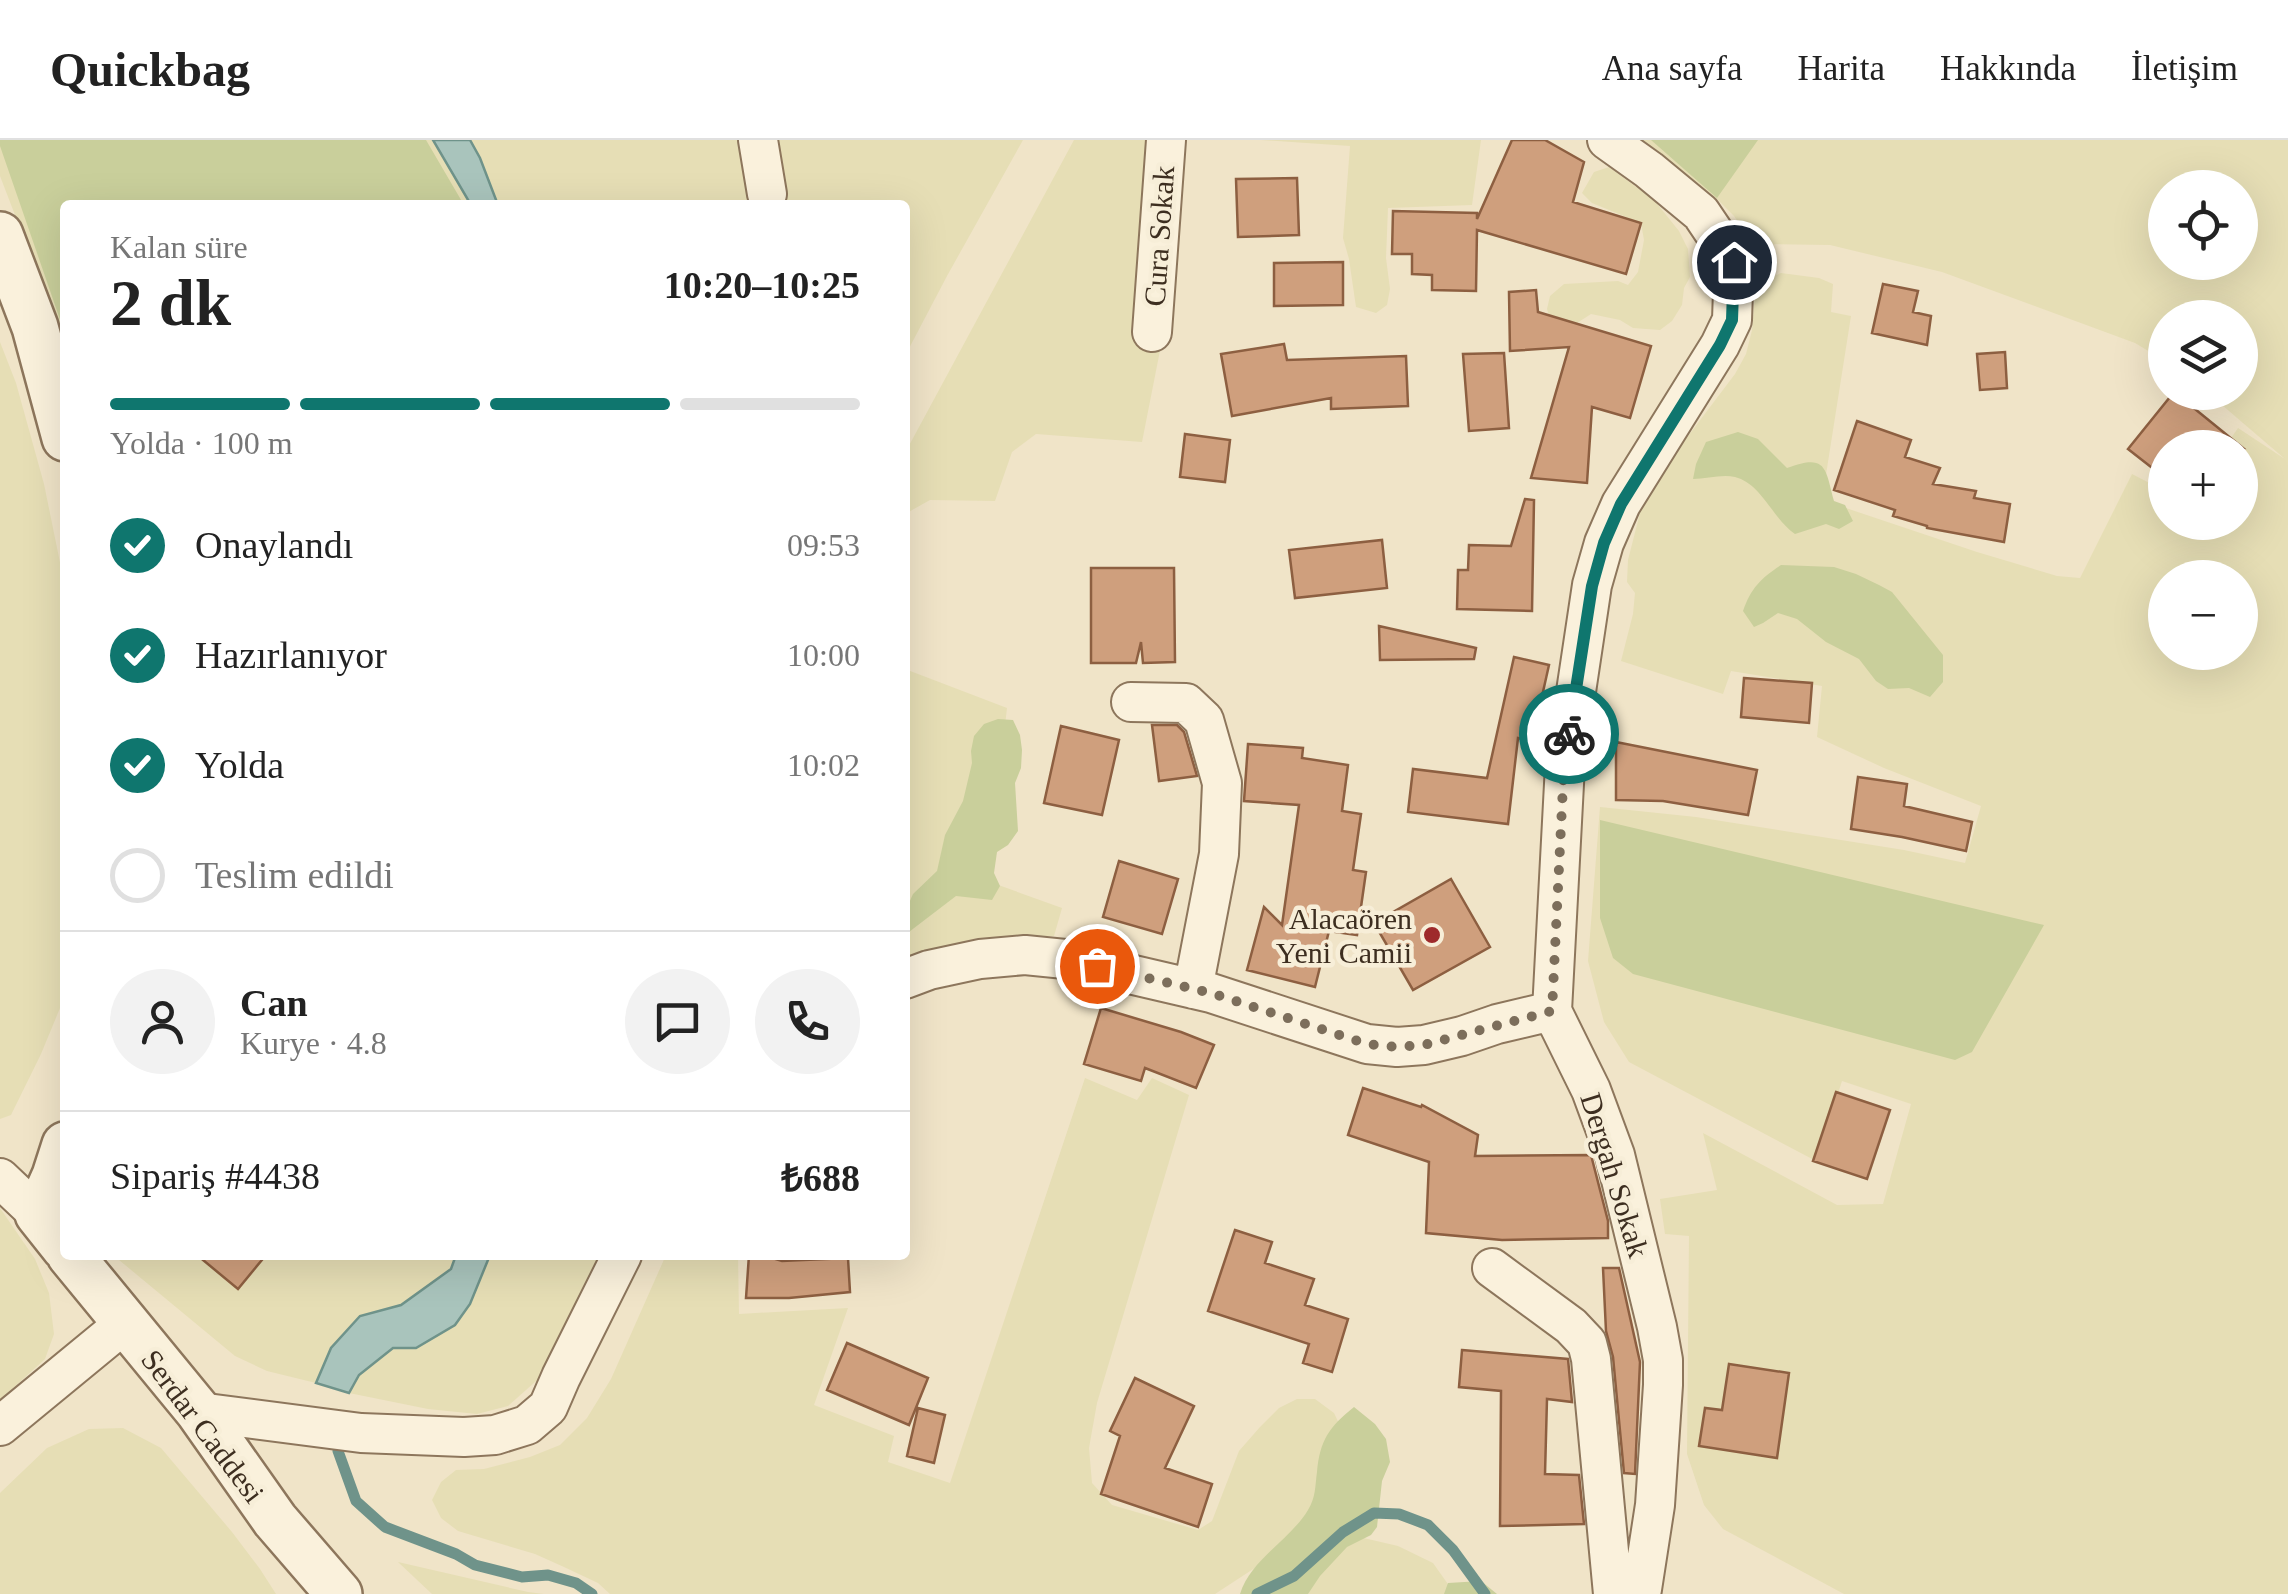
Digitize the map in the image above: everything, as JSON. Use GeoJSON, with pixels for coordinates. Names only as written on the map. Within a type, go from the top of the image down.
{"type":"FeatureCollection","features":[{"type":"Feature","properties":{"kind":"street"},"geometry":{"type":"LineString","coordinates":[[758,140],[766,194]]}},
{"type":"Feature","properties":{"kind":"street","name":"Cura Sokak"},"geometry":{"type":"LineString","coordinates":[[1152,332],[1166,140]]}},
{"type":"Feature","properties":{"kind":"street","name":"Dergah Sokak"},"geometry":{"type":"LineString","coordinates":[[1608,140],[1701,212],[1734,262],[1732,320],[1621,504],[1604,543],[1592,586],[1564,765],[1552,1011],[1592,1090],[1615,1155],[1663,1360],[1655,1505],[1628,1592]]}},
{"type":"Feature","properties":{"kind":"street"},"geometry":{"type":"LineString","coordinates":[[0,235],[35,327],[60,420]]}},
{"type":"Feature","properties":{"kind":"street"},"geometry":{"type":"LineString","coordinates":[[1131,702],[1186,702],[1204,720],[1222,783],[1219,854],[1193,988]]}},
{"type":"Feature","properties":{"kind":"street"},"geometry":{"type":"LineString","coordinates":[[910,977],[980,959],[1025,955],[1065,958],[1193,988],[1367,1044],[1397,1047],[1424,1045],[1552,1011]]}},
{"type":"Feature","properties":{"kind":"street"},"geometry":{"type":"LineString","coordinates":[[38,1214],[60,1160]]}},
{"type":"Feature","properties":{"kind":"street"},"geometry":{"type":"LineString","coordinates":[[0,1178],[60,1242]]}},
{"type":"Feature","properties":{"kind":"street","name":"Serdar Caddesi"},"geometry":{"type":"LineString","coordinates":[[74,1260],[199,1412],[275,1520],[339,1594]]}},
{"type":"Feature","properties":{"kind":"street"},"geometry":{"type":"LineString","coordinates":[[199,1412],[361,1433],[494,1435],[526,1425],[548,1407],[620,1260]]}},
{"type":"Feature","properties":{"kind":"street"},"geometry":{"type":"LineString","coordinates":[[1492,1268],[1558,1314],[1587,1344],[1628,1592]]}},
{"type":"Feature","properties":{"kind":"street"},"geometry":{"type":"LineString","coordinates":[[0,1426],[124,1324]]}},
{"type":"Feature","properties":{"kind":"shaded area"},"geometry":{"type":"Polygon","coordinates":[[[0,140],[1023,140],[910,346],[910,200],[60,200],[60,332],[0,176],[0,140]]]}},
{"type":"Feature","properties":{"kind":"shaded area"},"geometry":{"type":"Polygon","coordinates":[[[1074,140],[1182,140],[1167,315],[1142,442],[1036,434],[1012,452],[995,501],[930,500],[910,511],[910,444],[1074,140]]]}},
{"type":"Feature","properties":{"kind":"shaded area"},"geometry":{"type":"Polygon","coordinates":[[[1261,140],[1481,140],[1472,205],[1388,208],[1387,305],[1376,313],[1356,307],[1343,238],[1350,146],[1261,140]]]}},
{"type":"Feature","properties":{"kind":"shaded area"},"geometry":{"type":"Polygon","coordinates":[[[1640,140],[2288,140],[2288,1594],[1844,1594],[1723,1529],[1704,1505],[1687,1454],[1689,1236],[1665,1234],[1660,1199],[1717,1190],[1703,1133],[1837,1205],[1883,1204],[1911,1104],[1842,1081],[1816,1161],[1629,1062],[1604,1022],[1588,961],[1600,807],[1696,817],[1965,863],[1981,806],[1817,737],[1822,686],[1731,671],[1723,694],[1621,661],[1635,593],[1627,582],[1628,560],[1641,509],[1673,456],[1746,354],[1756,284],[1781,273],[1819,278],[1833,284],[1831,312],[1851,316],[1822,500],[1977,552],[2057,576],[2080,578],[2132,474],[2148,482],[2148,540],[2258,540],[2258,441],[2285,459],[2258,436],[2258,430],[2251,430],[2228,410],[2258,410],[2258,300],[2148,300],[2148,351],[1942,272],[1830,245],[1753,244],[1734,216],[1640,140]]]}},
{"type":"Feature","properties":{"kind":"shaded area"},"geometry":{"type":"Polygon","coordinates":[[[1609,167],[1654,200],[1679,231],[1688,249],[1690,277],[1682,305],[1672,321],[1660,330],[1633,328],[1620,320],[1591,314],[1563,332],[1552,325],[1547,309],[1550,296],[1564,284],[1618,281],[1628,285],[1638,272],[1644,240],[1641,223],[1592,203],[1582,193],[1594,172],[1609,167]]]}},
{"type":"Feature","properties":{"kind":"shaded area"},"geometry":{"type":"Polygon","coordinates":[[[0,342],[16,383],[44,484],[60,562],[60,1008],[11,1115],[0,1119],[0,342]]]}},
{"type":"Feature","properties":{"kind":"shaded area"},"geometry":{"type":"Polygon","coordinates":[[[910,671],[1007,708],[995,811],[965,873],[1062,908],[1054,936],[978,938],[910,956],[910,671]]]}},
{"type":"Feature","properties":{"kind":"shaded area"},"geometry":{"type":"Polygon","coordinates":[[[1085,1078],[1137,1100],[1152,1078],[1189,1095],[1097,1403],[1089,1448],[1092,1483],[1112,1505],[1198,1530],[1212,1521],[1239,1451],[1279,1408],[1297,1399],[1315,1399],[1334,1413],[1343,1432],[1316,1528],[1215,1594],[610,1594],[598,1583],[535,1554],[458,1531],[441,1518],[432,1500],[441,1482],[456,1470],[484,1469],[530,1457],[560,1445],[587,1418],[611,1379],[664,1260],[738,1260],[739,1314],[848,1308],[814,1405],[894,1436],[888,1462],[950,1483],[1085,1078]]]}},
{"type":"Feature","properties":{"kind":"shaded area"},"geometry":{"type":"Polygon","coordinates":[[[0,1208],[35,1259],[49,1293],[54,1334],[45,1359],[0,1400],[0,1208]]]}},
{"type":"Feature","properties":{"kind":"shaded area"},"geometry":{"type":"Polygon","coordinates":[[[119,1260],[455,1260],[443,1284],[461,1260],[604,1260],[544,1374],[508,1406],[477,1414],[428,1409],[349,1393],[330,1378],[333,1371],[316,1383],[267,1371],[235,1356],[119,1260]]]}},
{"type":"Feature","properties":{"kind":"shaded area"},"geometry":{"type":"Polygon","coordinates":[[[123,1428],[161,1448],[232,1532],[276,1594],[0,1594],[0,1493],[47,1448],[89,1429],[123,1428]]]}},
{"type":"Feature","properties":{"kind":"shaded area"},"geometry":{"type":"Polygon","coordinates":[[[1355,1536],[1398,1546],[1433,1563],[1455,1594],[1283,1594],[1355,1536]]]}},
{"type":"Feature","properties":{"kind":"shaded area"},"geometry":{"type":"Polygon","coordinates":[[[398,1562],[528,1592],[544,1594],[432,1594],[398,1562]]]}},
{"type":"Feature","properties":{"kind":"green space"},"geometry":{"type":"Polygon","coordinates":[[[0,140],[426,140],[461,200],[60,200],[60,320],[0,140]]]}},
{"type":"Feature","properties":{"kind":"green space"},"geometry":{"type":"Polygon","coordinates":[[[1651,140],[1758,140],[1717,198],[1651,140]]]}},
{"type":"Feature","properties":{"kind":"green space"},"geometry":{"type":"Polygon","coordinates":[[[1738,432],[1758,439],[1787,468],[1810,462],[1822,466],[1834,501],[1845,505],[1853,521],[1839,529],[1826,524],[1795,534],[1744,481],[1730,476],[1693,479],[1706,442],[1738,432]]]}},
{"type":"Feature","properties":{"kind":"green space"},"geometry":{"type":"Polygon","coordinates":[[[1781,565],[1834,567],[1892,592],[1943,655],[1943,682],[1930,697],[1909,688],[1888,689],[1876,681],[1859,659],[1826,642],[1797,619],[1778,613],[1754,627],[1743,611],[1746,603],[1757,584],[1781,565]]]}},
{"type":"Feature","properties":{"kind":"green space"},"geometry":{"type":"Polygon","coordinates":[[[998,719],[1013,720],[1022,750],[1015,783],[1018,831],[997,852],[994,873],[1000,886],[992,900],[956,896],[910,931],[910,901],[937,871],[945,835],[963,801],[974,736],[984,724],[998,719]]]}},
{"type":"Feature","properties":{"kind":"green space"},"geometry":{"type":"Polygon","coordinates":[[[1600,820],[2044,925],[1972,1052],[1955,1060],[1633,974],[1613,958],[1600,918],[1600,820]]]}},
{"type":"Feature","properties":{"kind":"green space"},"geometry":{"type":"Polygon","coordinates":[[[1354,1407],[1386,1439],[1390,1462],[1382,1481],[1377,1527],[1371,1535],[1347,1547],[1308,1594],[1240,1594],[1253,1570],[1308,1510],[1323,1443],[1354,1407]]]}},
{"type":"Feature","properties":{"kind":"green space"},"geometry":{"type":"Polygon","coordinates":[[[1481,1581],[1497,1594],[1444,1594],[1448,1583],[1481,1581]]]}},
{"type":"Feature","properties":{"kind":"water"},"geometry":{"type":"Polygon","coordinates":[[[433,140],[470,140],[496,200],[468,200],[433,140]]]}},
{"type":"Feature","properties":{"kind":"water"},"geometry":{"type":"Polygon","coordinates":[[[454,1260],[488,1260],[470,1304],[455,1325],[416,1348],[393,1348],[359,1375],[349,1393],[316,1383],[331,1348],[360,1316],[401,1305],[451,1269],[454,1260]]]}},
{"type":"Feature","properties":{"kind":"building"},"geometry":{"type":"Polygon","coordinates":[[[1512,140],[1545,140],[1584,162],[1573,202],[1641,223],[1626,274],[1477,230],[1476,291],[1432,290],[1432,275],[1412,274],[1412,254],[1392,254],[1393,211],[1477,213],[1477,219],[1512,140]]]}},
{"type":"Feature","properties":{"kind":"building"},"geometry":{"type":"Polygon","coordinates":[[[1297,178],[1299,235],[1238,237],[1236,179],[1297,178]]]}},
{"type":"Feature","properties":{"kind":"building"},"geometry":{"type":"Polygon","coordinates":[[[1343,262],[1343,305],[1274,306],[1274,263],[1343,262]]]}},
{"type":"Feature","properties":{"kind":"building"},"geometry":{"type":"Polygon","coordinates":[[[1883,284],[1918,291],[1913,312],[1931,316],[1927,345],[1872,333],[1883,284]]]}},
{"type":"Feature","properties":{"kind":"building"},"geometry":{"type":"Polygon","coordinates":[[[1536,290],[1538,312],[1651,346],[1630,418],[1592,407],[1587,483],[1531,478],[1569,347],[1510,351],[1509,292],[1536,290]]]}},
{"type":"Feature","properties":{"kind":"building"},"geometry":{"type":"Polygon","coordinates":[[[1284,344],[1287,360],[1406,356],[1408,406],[1331,409],[1331,398],[1232,416],[1221,354],[1284,344]]]}},
{"type":"Feature","properties":{"kind":"building"},"geometry":{"type":"Polygon","coordinates":[[[2005,352],[2007,388],[1980,390],[1977,354],[2005,352]]]}},
{"type":"Feature","properties":{"kind":"building"},"geometry":{"type":"Polygon","coordinates":[[[1504,353],[1509,428],[1469,431],[1463,354],[1504,353]]]}},
{"type":"Feature","properties":{"kind":"building"},"geometry":{"type":"Polygon","coordinates":[[[2159,410],[2196,410],[2221,430],[2148,430],[2148,465],[2128,449],[2159,410]]]}},
{"type":"Feature","properties":{"kind":"building"},"geometry":{"type":"Polygon","coordinates":[[[1857,421],[1911,440],[1905,457],[1940,468],[1933,484],[1976,491],[1974,498],[2010,504],[2004,542],[1927,528],[1893,516],[1895,510],[1834,490],[1857,421]]]}},
{"type":"Feature","properties":{"kind":"building"},"geometry":{"type":"Polygon","coordinates":[[[1185,434],[1230,440],[1225,482],[1180,477],[1185,434]]]}},
{"type":"Feature","properties":{"kind":"building"},"geometry":{"type":"Polygon","coordinates":[[[1525,499],[1534,500],[1532,611],[1457,609],[1458,570],[1468,570],[1469,545],[1511,546],[1525,499]]]}},
{"type":"Feature","properties":{"kind":"building"},"geometry":{"type":"Polygon","coordinates":[[[1382,540],[1387,588],[1295,598],[1289,550],[1382,540]]]}},
{"type":"Feature","properties":{"kind":"building"},"geometry":{"type":"Polygon","coordinates":[[[1091,568],[1174,568],[1175,662],[1143,663],[1141,642],[1136,663],[1091,663],[1091,568]]]}},
{"type":"Feature","properties":{"kind":"building"},"geometry":{"type":"Polygon","coordinates":[[[1379,626],[1476,648],[1474,659],[1380,660],[1379,626]]]}},
{"type":"Feature","properties":{"kind":"building"},"geometry":{"type":"Polygon","coordinates":[[[1514,657],[1549,665],[1532,741],[1518,738],[1508,824],[1408,812],[1413,769],[1487,778],[1514,657]]]}},
{"type":"Feature","properties":{"kind":"building"},"geometry":{"type":"Polygon","coordinates":[[[1744,678],[1812,683],[1809,723],[1741,717],[1744,678]]]}},
{"type":"Feature","properties":{"kind":"building"},"geometry":{"type":"Polygon","coordinates":[[[1152,725],[1177,725],[1184,732],[1197,776],[1159,781],[1152,725]]]}},
{"type":"Feature","properties":{"kind":"building"},"geometry":{"type":"Polygon","coordinates":[[[1061,726],[1119,740],[1102,815],[1044,803],[1061,726]]]}},
{"type":"Feature","properties":{"kind":"building"},"geometry":{"type":"Polygon","coordinates":[[[1616,742],[1757,770],[1748,815],[1663,801],[1616,800],[1616,742]]]}},
{"type":"Feature","properties":{"kind":"building"},"geometry":{"type":"Polygon","coordinates":[[[1248,744],[1303,748],[1302,758],[1348,765],[1342,811],[1361,814],[1353,870],[1366,872],[1357,935],[1329,931],[1315,987],[1247,970],[1264,907],[1282,925],[1299,805],[1244,801],[1248,744]]]}},
{"type":"Feature","properties":{"kind":"building"},"geometry":{"type":"Polygon","coordinates":[[[1858,777],[1907,784],[1904,806],[1972,822],[1966,851],[1851,829],[1858,777]]]}},
{"type":"Feature","properties":{"kind":"building"},"geometry":{"type":"Polygon","coordinates":[[[1119,861],[1178,879],[1162,934],[1103,917],[1119,861]]]}},
{"type":"Feature","properties":{"kind":"building","name":"Alacaören Yeni Camii"},"geometry":{"type":"Polygon","coordinates":[[[1451,879],[1490,947],[1413,990],[1374,923],[1451,879]]]}},
{"type":"Feature","properties":{"kind":"building"},"geometry":{"type":"Polygon","coordinates":[[[1101,1008],[1214,1045],[1196,1088],[1145,1068],[1141,1081],[1084,1064],[1101,1008]]]}},
{"type":"Feature","properties":{"kind":"building"},"geometry":{"type":"Polygon","coordinates":[[[1363,1088],[1422,1105],[1478,1135],[1475,1156],[1591,1155],[1608,1221],[1608,1238],[1502,1240],[1426,1233],[1429,1162],[1348,1135],[1363,1088]]]}},
{"type":"Feature","properties":{"kind":"building"},"geometry":{"type":"Polygon","coordinates":[[[1836,1092],[1890,1110],[1867,1179],[1813,1161],[1836,1092]]]}},
{"type":"Feature","properties":{"kind":"building"},"geometry":{"type":"Polygon","coordinates":[[[1235,1230],[1272,1242],[1265,1263],[1314,1279],[1305,1305],[1348,1319],[1332,1372],[1303,1363],[1309,1344],[1208,1311],[1235,1230]]]}},
{"type":"Feature","properties":{"kind":"building"},"geometry":{"type":"Polygon","coordinates":[[[203,1260],[262,1260],[238,1289],[203,1260]]]}},
{"type":"Feature","properties":{"kind":"building"},"geometry":{"type":"Polygon","coordinates":[[[749,1260],[848,1260],[850,1292],[746,1298],[749,1260]]]}},
{"type":"Feature","properties":{"kind":"building"},"geometry":{"type":"Polygon","coordinates":[[[1603,1268],[1619,1268],[1640,1362],[1635,1474],[1624,1473],[1613,1357],[1606,1331],[1603,1268]]]}},
{"type":"Feature","properties":{"kind":"building"},"geometry":{"type":"Polygon","coordinates":[[[847,1343],[928,1378],[909,1425],[827,1390],[847,1343]]]}},
{"type":"Feature","properties":{"kind":"building"},"geometry":{"type":"Polygon","coordinates":[[[1462,1350],[1568,1359],[1572,1402],[1547,1399],[1545,1474],[1579,1475],[1584,1524],[1500,1526],[1501,1391],[1459,1387],[1462,1350]]]}},
{"type":"Feature","properties":{"kind":"building"},"geometry":{"type":"Polygon","coordinates":[[[1729,1364],[1789,1373],[1777,1458],[1699,1446],[1705,1408],[1722,1410],[1729,1364]]]}},
{"type":"Feature","properties":{"kind":"building"},"geometry":{"type":"Polygon","coordinates":[[[1135,1378],[1194,1406],[1165,1468],[1212,1484],[1198,1527],[1101,1494],[1120,1436],[1110,1431],[1135,1378]]]}},
{"type":"Feature","properties":{"kind":"building"},"geometry":{"type":"Polygon","coordinates":[[[918,1408],[945,1415],[934,1463],[907,1456],[918,1408]]]}},
{"type":"Feature","properties":{"kind":"waterway"},"geometry":{"type":"LineString","coordinates":[[338,1451],[356,1501],[385,1527],[475,1565],[522,1577],[548,1575],[576,1583],[592,1594]]}},
{"type":"Feature","properties":{"kind":"waterway"},"geometry":{"type":"LineString","coordinates":[[1257,1594],[1294,1576],[1343,1532],[1374,1513],[1399,1514],[1428,1525],[1453,1550],[1485,1594]]}},
{"type":"Feature","properties":{"kind":"way so far"},"geometry":{"type":"LineString","coordinates":[[1097,966],[1211,993],[1367,1044],[1397,1047],[1424,1045],[1552,1011],[1564,765],[1569,734]]}},
{"type":"Feature","properties":{"kind":"place","name":"Alacaören Yeni Camii"},"geometry":{"type":"Point","coordinates":[1432,935]}},
{"type":"Feature","properties":{"kind":"route"},"geometry":{"type":"LineString","coordinates":[[1569,734],[1592,586],[1604,543],[1621,504],[1732,320],[1734,262]]}}]}
